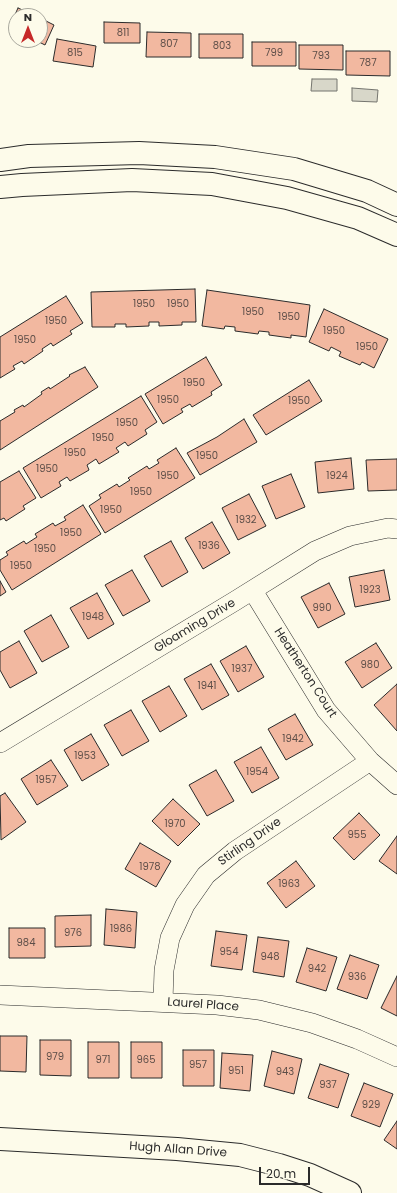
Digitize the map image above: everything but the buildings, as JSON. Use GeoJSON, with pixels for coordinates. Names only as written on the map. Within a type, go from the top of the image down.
{"type":"FeatureCollection","features":[{"type":"Feature","properties":{"kind":"main road"},"geometry":{"type":"LineString","coordinates":[[0,160],[29,156],[139,153],[216,157],[294,169],[367,190],[397,205]]}},
{"type":"Feature","properties":{"kind":"main road"},"geometry":{"type":"LineString","coordinates":[[0,187],[132,180],[212,184],[287,198],[358,218],[397,235]]}},
{"type":"Feature","properties":{"kind":"main road","name":"Hugh Allan Drive"},"geometry":{"type":"LineString","coordinates":[[0,1140],[177,1148],[240,1155],[279,1164],[310,1175],[350,1193]]}},
{"type":"Feature","properties":{"kind":"street","name":"Gloaming Drive"},"geometry":{"type":"LineString","coordinates":[[0,743],[253,591],[315,551],[350,536],[388,528],[397,528]]}},
{"type":"Feature","properties":{"kind":"street","name":"Heatherton Court"},"geometry":{"type":"LineString","coordinates":[[253,591],[326,710],[370,762],[397,785]]}},
{"type":"Feature","properties":{"kind":"street","name":"Stirling Drive"},"geometry":{"type":"LineString","coordinates":[[163,1002],[164,970],[170,938],[184,905],[206,875],[235,851],[370,762]]}},
{"type":"Feature","properties":{"kind":"street","name":"Laurel Place"},"geometry":{"type":"LineString","coordinates":[[0,995],[217,1005],[259,1010],[312,1023],[357,1039],[397,1057]]}},
{"type":"Feature","properties":{"kind":"shaded area"},"geometry":{"type":"Polygon","coordinates":[[[312,79],[337,79],[337,91],[311,91],[312,79]]]}},
{"type":"Feature","properties":{"kind":"shaded area"},"geometry":{"type":"Polygon","coordinates":[[[352,88],[378,90],[377,102],[352,101],[352,88]]]}}]}
